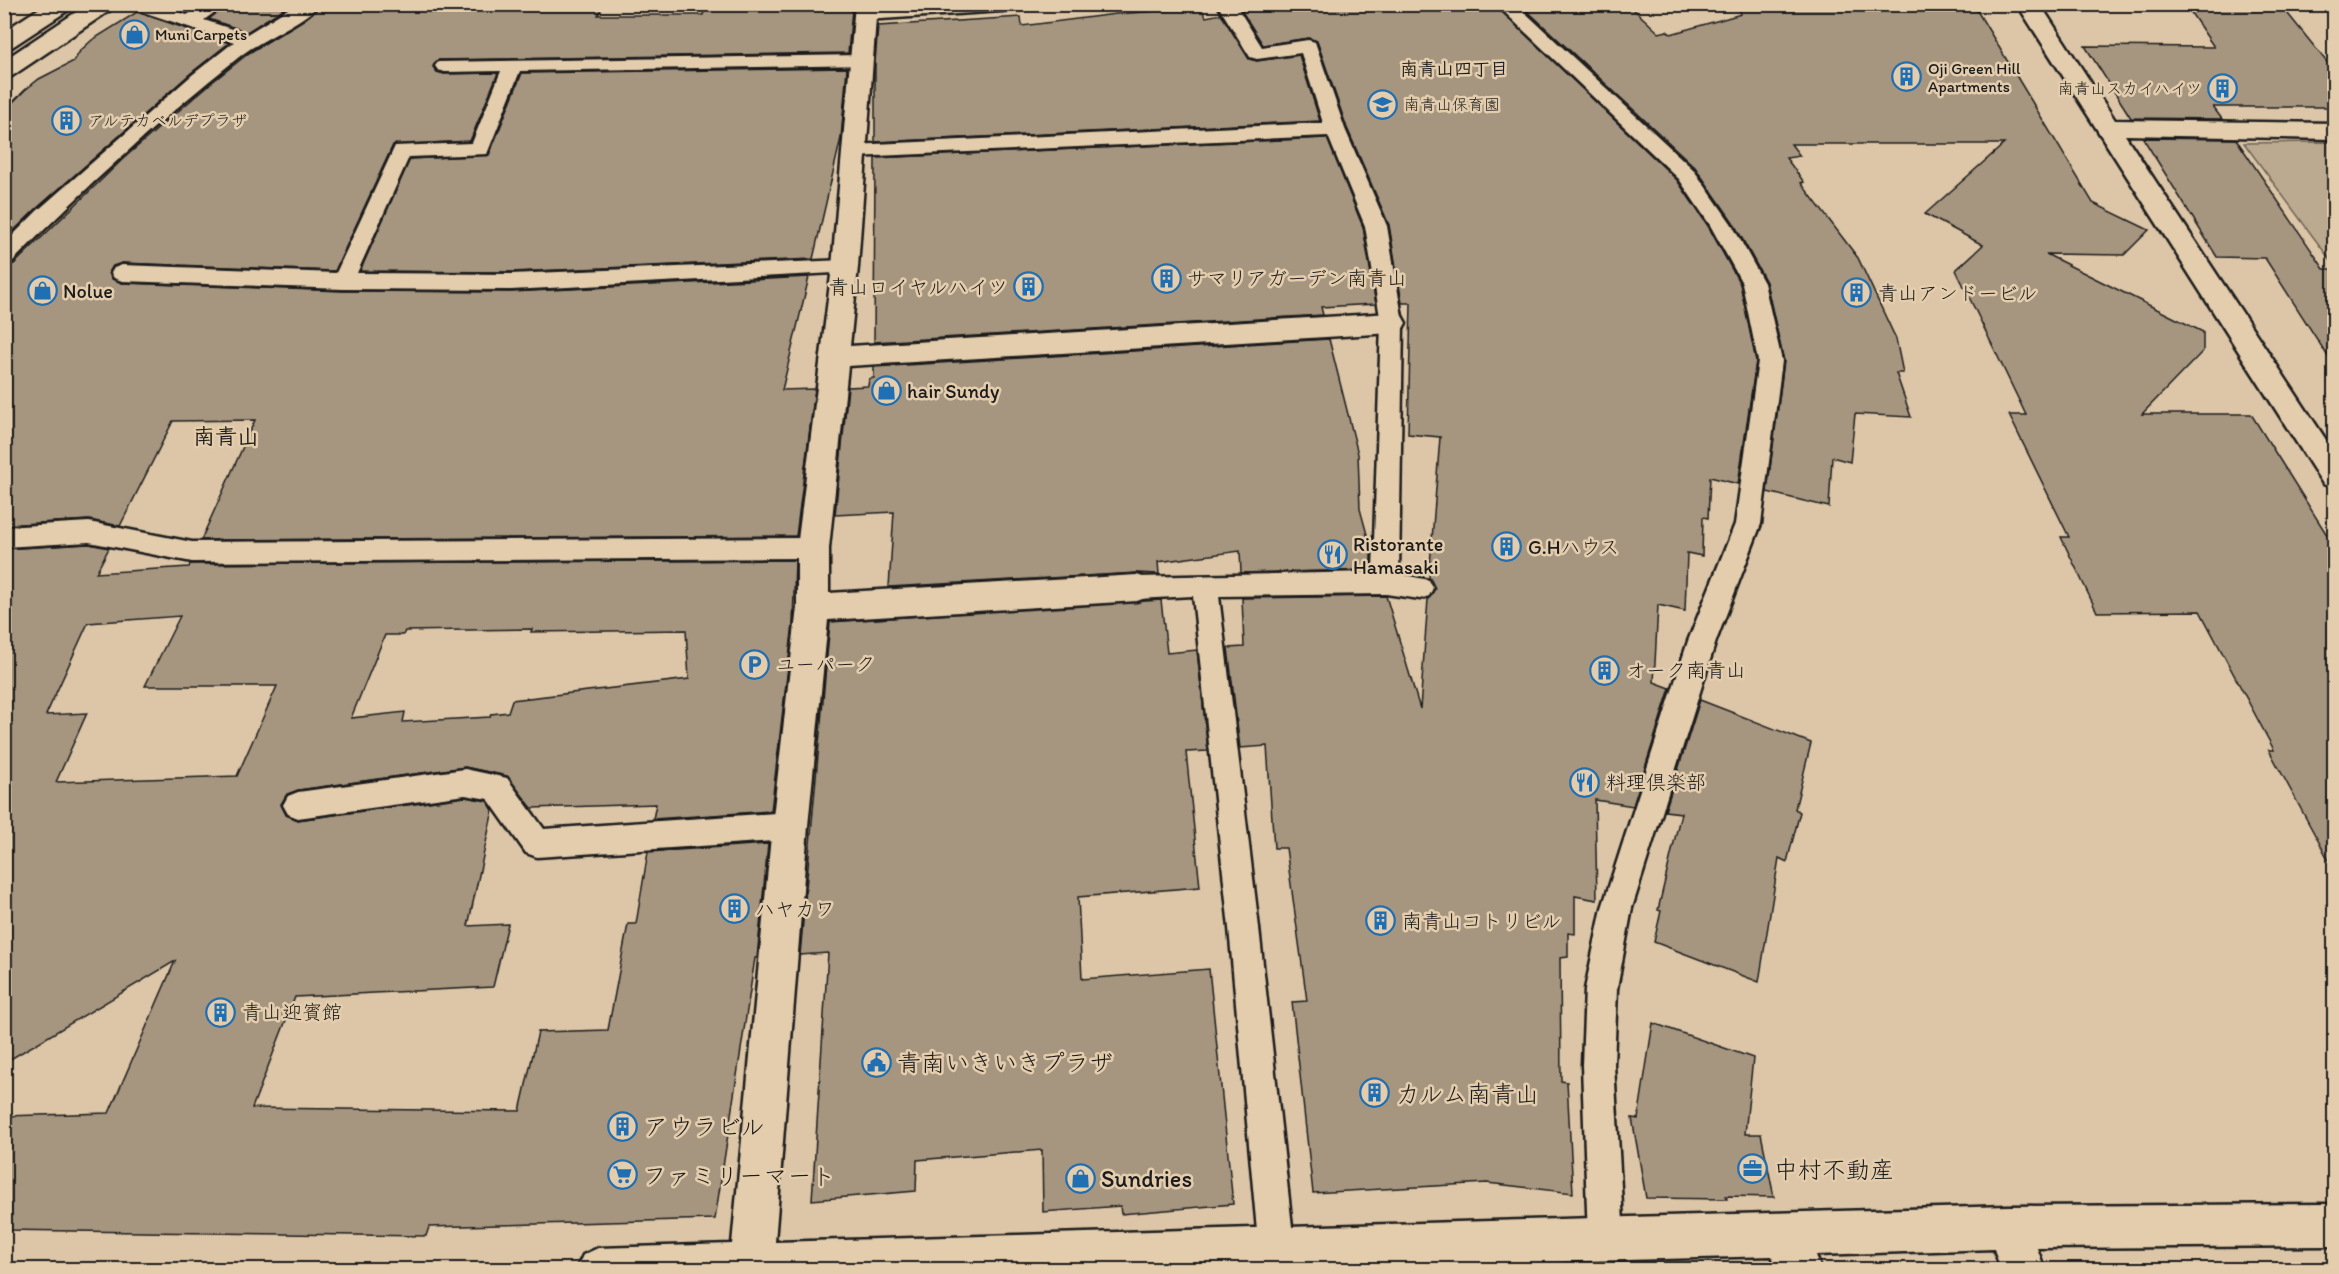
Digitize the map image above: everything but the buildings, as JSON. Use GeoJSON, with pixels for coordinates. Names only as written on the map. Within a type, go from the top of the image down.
{"type":"FeatureCollection","features":[{"type":"Feature","properties":{"kind":"street"},"geometry":{"type":"LineString","coordinates":[[4,42],[62,4]]}},
{"type":"Feature","properties":{"kind":"street"},"geometry":{"type":"LineString","coordinates":[[4,71],[104,4]]}},
{"type":"Feature","properties":{"kind":"street"},"geometry":{"type":"LineString","coordinates":[[2028,4],[2334,476]]}},
{"type":"Feature","properties":{"kind":"street"},"geometry":{"type":"LineString","coordinates":[[751,1267],[790,826],[813,607],[813,548],[845,267],[866,9]]}},
{"type":"Feature","properties":{"kind":"street"},"geometry":{"type":"LineString","coordinates":[[2107,127],[2334,131]]}},
{"type":"Feature","properties":{"kind":"street"},"geometry":{"type":"LineString","coordinates":[[835,357],[1392,323]]}},
{"type":"Feature","properties":{"kind":"street"},"geometry":{"type":"LineString","coordinates":[[813,607],[1137,588]]}},
{"type":"Feature","properties":{"kind":"street"},"geometry":{"type":"LineString","coordinates":[[598,1269],[1277,1258],[1606,1240],[1792,1251],[2008,1227],[2334,1225]]}},
{"type":"Feature","properties":{"kind":"street"},"geometry":{"type":"LineString","coordinates":[[2008,1227],[2023,1269]]}},
{"type":"Feature","properties":{"kind":"lane"},"geometry":{"type":"LineString","coordinates":[[137,4],[249,41]]}},
{"type":"Feature","properties":{"kind":"lane"},"geometry":{"type":"LineString","coordinates":[[190,21],[217,4]]}},
{"type":"Feature","properties":{"kind":"lane"},"geometry":{"type":"LineString","coordinates":[[4,257],[45,216],[199,79],[249,41],[310,4]]}},
{"type":"Feature","properties":{"kind":"lane"},"geometry":{"type":"LineString","coordinates":[[866,9],[1032,4]]}},
{"type":"Feature","properties":{"kind":"lane"},"geometry":{"type":"LineString","coordinates":[[1226,4],[1257,53],[1308,46],[1335,129],[1376,226],[1392,323],[1386,583]]}},
{"type":"Feature","properties":{"kind":"lane"},"geometry":{"type":"LineString","coordinates":[[1505,4],[1686,174],[1720,223],[1753,284],[1770,361],[1748,524],[1702,640],[1617,908],[1601,989],[1598,1065],[1606,1240]]}},
{"type":"Feature","properties":{"kind":"lane"},"geometry":{"type":"LineString","coordinates":[[445,66],[861,61]]}},
{"type":"Feature","properties":{"kind":"lane"},"geometry":{"type":"LineString","coordinates":[[343,281],[402,151],[480,149],[513,65]]}},
{"type":"Feature","properties":{"kind":"lane"},"geometry":{"type":"LineString","coordinates":[[853,151],[1335,129]]}},
{"type":"Feature","properties":{"kind":"lane"},"geometry":{"type":"LineString","coordinates":[[122,273],[343,281],[511,282],[845,267]]}},
{"type":"Feature","properties":{"kind":"lane"},"geometry":{"type":"LineString","coordinates":[[4,537],[89,532],[192,552],[813,548]]}},
{"type":"Feature","properties":{"kind":"lane"},"geometry":{"type":"LineString","coordinates":[[1137,588],[1386,583],[1420,588]]}},
{"type":"Feature","properties":{"kind":"lane"},"geometry":{"type":"LineString","coordinates":[[1205,585],[1244,928],[1277,1258]]}},
{"type":"Feature","properties":{"kind":"lane"},"geometry":{"type":"LineString","coordinates":[[297,805],[465,782],[497,787],[537,843],[790,826]]}},
{"type":"Feature","properties":{"kind":"shaded area"},"geometry":{"type":"Polygon","coordinates":[[[2334,142],[2334,261],[2331,261],[2244,143],[2334,142]]]}},
{"type":"Feature","properties":{"kind":"place","name":"Muni Carpets"},"geometry":{"type":"Point","coordinates":[134,34]}},
{"type":"Feature","properties":{"kind":"place","name":"Oji Green Hill Apartments"},"geometry":{"type":"Point","coordinates":[1907,77]}},
{"type":"Feature","properties":{"kind":"place","name":"南青山スカイハイツ"},"geometry":{"type":"Point","coordinates":[2223,88]}},
{"type":"Feature","properties":{"kind":"place","name":"南青山保育園"},"geometry":{"type":"Point","coordinates":[1383,104]}},
{"type":"Feature","properties":{"kind":"place","name":"アルテカベルデプラザ"},"geometry":{"type":"Point","coordinates":[67,120]}},
{"type":"Feature","properties":{"kind":"place","name":"サマリアガーデン南青山"},"geometry":{"type":"Point","coordinates":[1166,278]}},
{"type":"Feature","properties":{"kind":"place","name":"青山ロイヤルハイツ"},"geometry":{"type":"Point","coordinates":[1029,287]}},
{"type":"Feature","properties":{"kind":"place","name":"Nolue"},"geometry":{"type":"Point","coordinates":[42,291]}},
{"type":"Feature","properties":{"kind":"place","name":"青山アンドービル"},"geometry":{"type":"Point","coordinates":[1857,293]}},
{"type":"Feature","properties":{"kind":"place","name":"hair Sundy"},"geometry":{"type":"Point","coordinates":[886,391]}},
{"type":"Feature","properties":{"kind":"place","name":"G.Hハウス"},"geometry":{"type":"Point","coordinates":[1507,547]}},
{"type":"Feature","properties":{"kind":"place","name":"Ristorante Hamasaki"},"geometry":{"type":"Point","coordinates":[1332,555]}},
{"type":"Feature","properties":{"kind":"place","name":"ユーパーク"},"geometry":{"type":"Point","coordinates":[755,664]}},
{"type":"Feature","properties":{"kind":"place","name":"オーク南青山"},"geometry":{"type":"Point","coordinates":[1605,670]}},
{"type":"Feature","properties":{"kind":"place","name":"料理倶楽部"},"geometry":{"type":"Point","coordinates":[1585,782]}},
{"type":"Feature","properties":{"kind":"place","name":"ハヤカワ"},"geometry":{"type":"Point","coordinates":[734,909]}},
{"type":"Feature","properties":{"kind":"place","name":"南青山コトリビル"},"geometry":{"type":"Point","coordinates":[1381,921]}},
{"type":"Feature","properties":{"kind":"place","name":"青山迎賓館"},"geometry":{"type":"Point","coordinates":[221,1012]}},
{"type":"Feature","properties":{"kind":"place","name":"青南いきいきプラザ"},"geometry":{"type":"Point","coordinates":[876,1062]}},
{"type":"Feature","properties":{"kind":"place","name":"カルム南青山"},"geometry":{"type":"Point","coordinates":[1375,1093]}},
{"type":"Feature","properties":{"kind":"place","name":"アウラビル"},"geometry":{"type":"Point","coordinates":[623,1126]}},
{"type":"Feature","properties":{"kind":"place","name":"中村不動産"},"geometry":{"type":"Point","coordinates":[1753,1169]}},
{"type":"Feature","properties":{"kind":"place","name":"ファミリーマート"},"geometry":{"type":"Point","coordinates":[622,1175]}},
{"type":"Feature","properties":{"kind":"place","name":"Sundries"},"geometry":{"type":"Point","coordinates":[1080,1178]}},
{"type":"Feature","properties":{"kind":"district","name":"南青山四丁目"},"geometry":{"type":"Point","coordinates":[1454,69]}},
{"type":"Feature","properties":{"kind":"district","name":"南青山"},"geometry":{"type":"Point","coordinates":[226,436]}}]}
